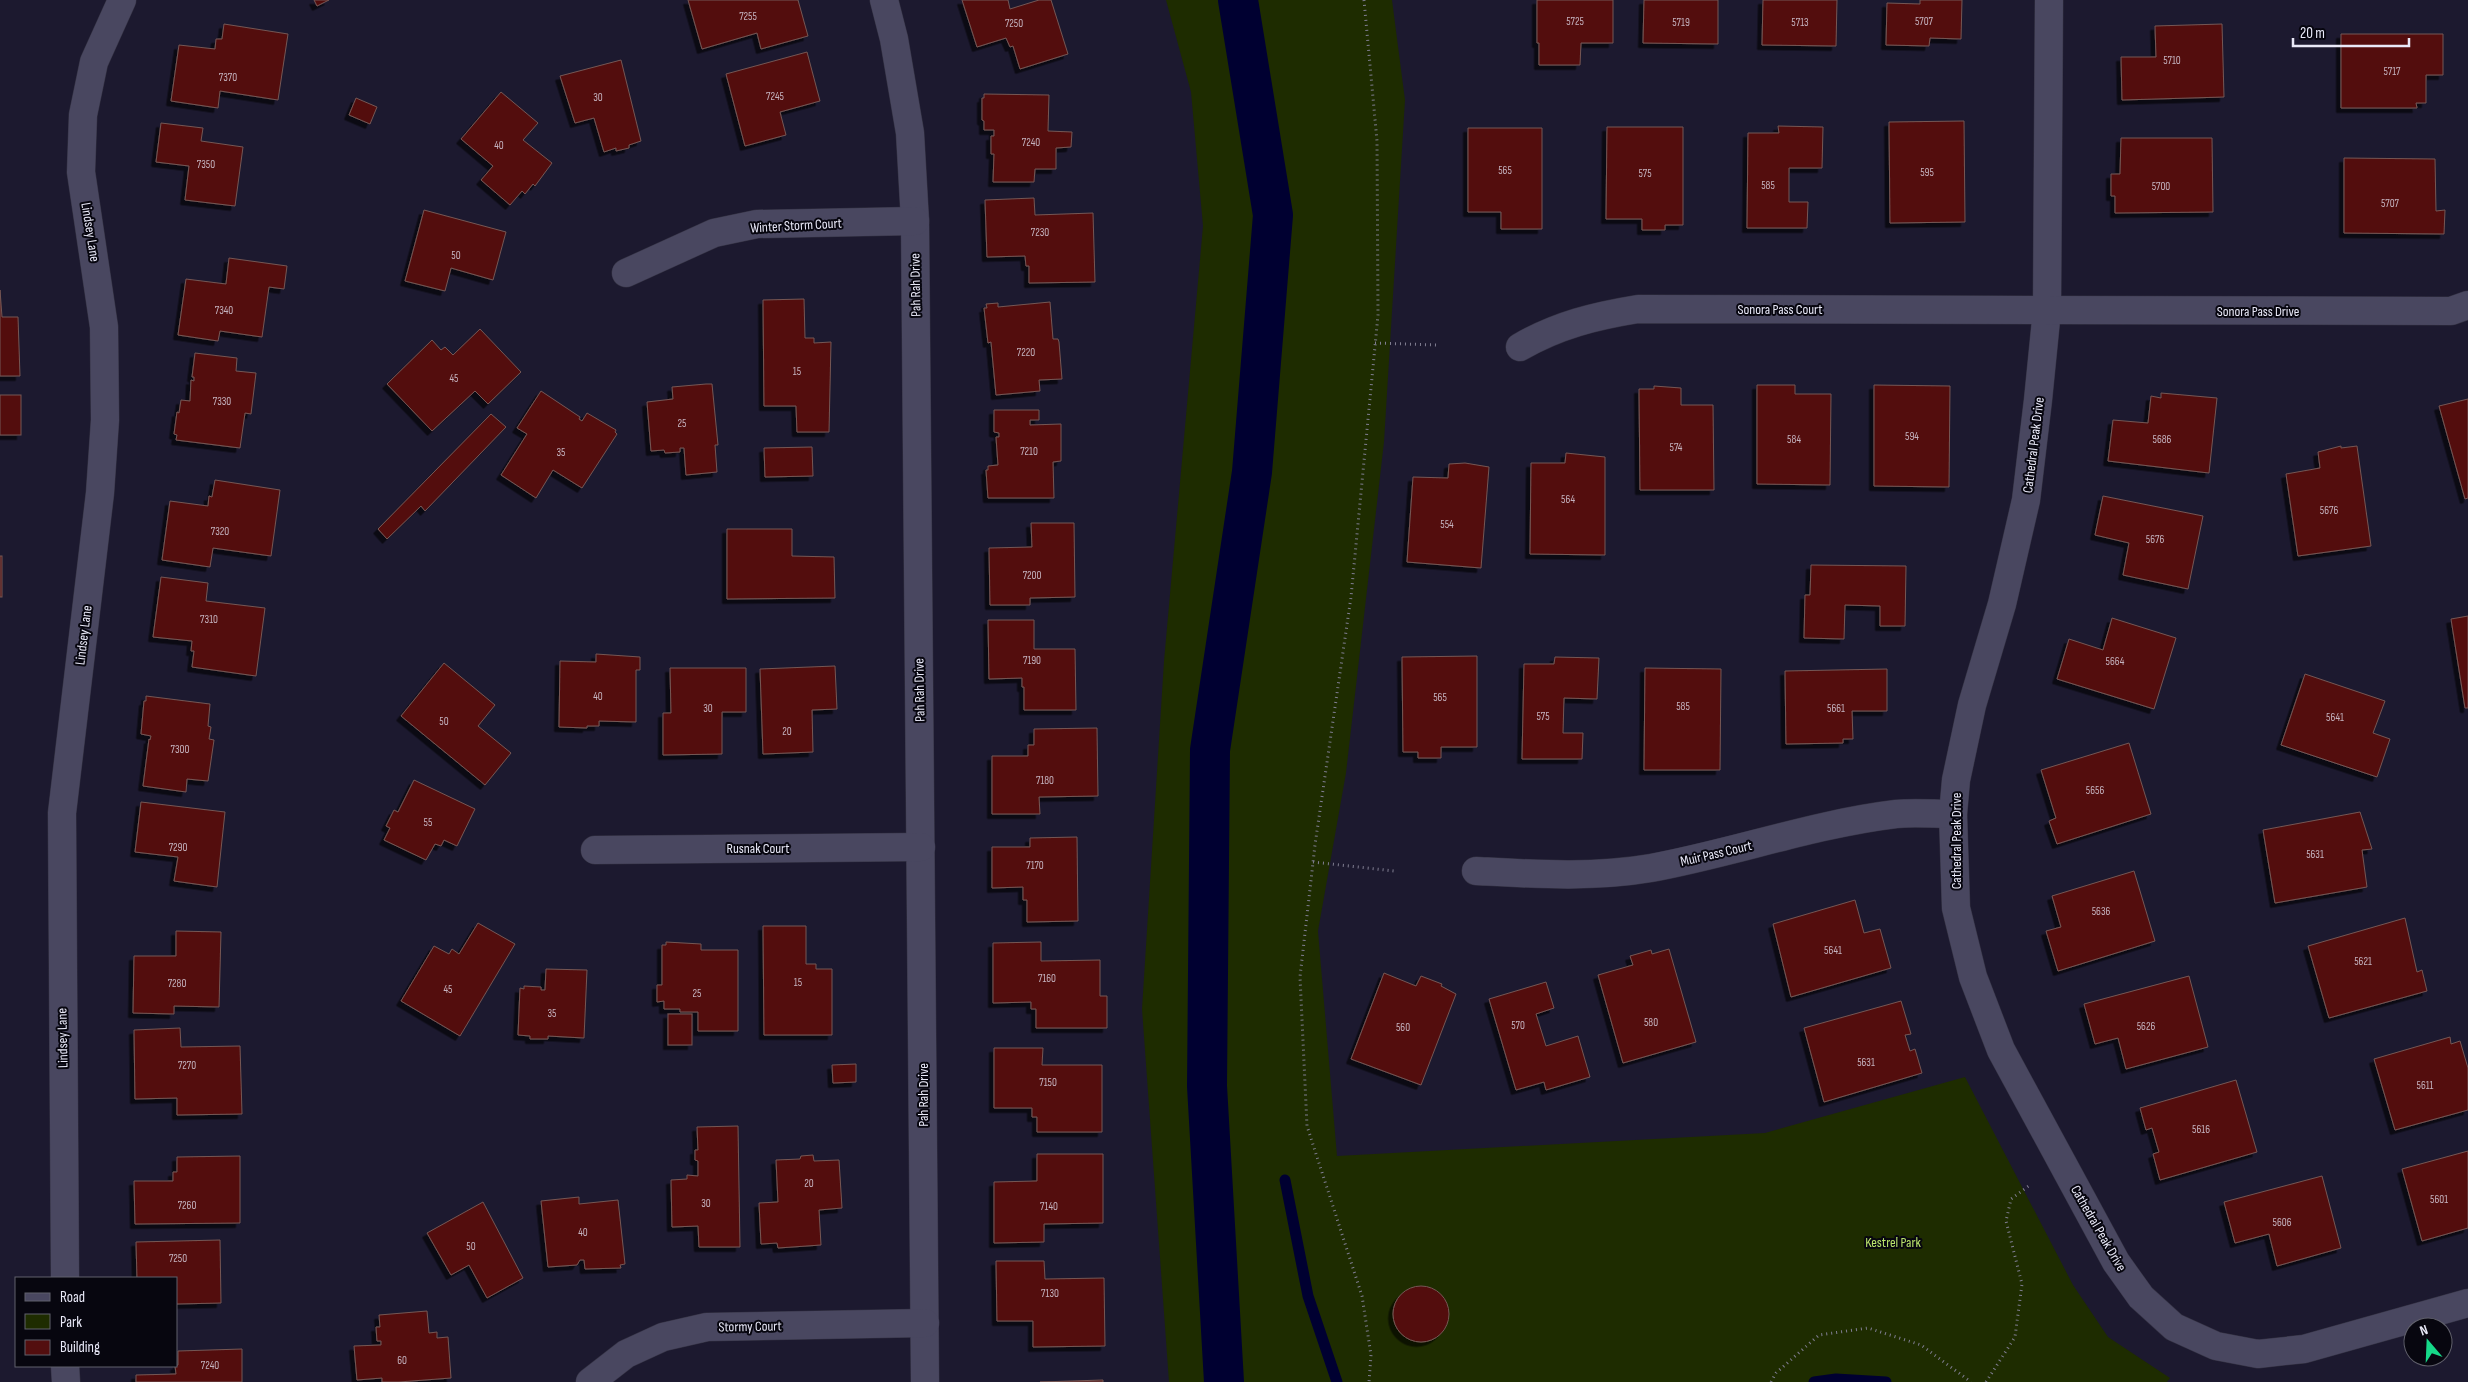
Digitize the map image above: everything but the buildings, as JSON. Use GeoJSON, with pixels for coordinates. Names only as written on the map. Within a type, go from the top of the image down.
{"type":"FeatureCollection","features":[{"type":"Feature","properties":{"kind":"street","name":"Lindsey Lane"},"geometry":{"type":"LineString","coordinates":[[65,1277],[62,813],[100,493],[106,420],[104,327],[81,172],[83,115],[94,62],[122,0]]}},
{"type":"Feature","properties":{"kind":"street","name":"Pah Rah Drive"},"geometry":{"type":"LineString","coordinates":[[884,0],[894,39],[910,133],[915,221],[925,1382]]}},
{"type":"Feature","properties":{"kind":"street","name":"Cathedral Peak Drive"},"geometry":{"type":"LineString","coordinates":[[2049,0],[2047,310],[2026,500],[2002,604],[1972,705],[1956,780],[1953,814],[1956,908],[1973,977],[2001,1050],[2116,1262],[2142,1297],[2174,1327],[2216,1346],[2258,1354],[2304,1349],[2468,1303]]}},
{"type":"Feature","properties":{"kind":"street","name":"Winter Storm Court"},"geometry":{"type":"LineString","coordinates":[[626,273],[714,233],[757,224],[915,221]]}},
{"type":"Feature","properties":{"kind":"street","name":"Sonora Pass Drive"},"geometry":{"type":"LineString","coordinates":[[2047,310],[2451,311],[2468,305]]}},
{"type":"Feature","properties":{"kind":"street","name":"Sonora Pass Court"},"geometry":{"type":"LineString","coordinates":[[1520,348],[1541,335],[1593,316],[1638,309],[2047,310]]}},
{"type":"Feature","properties":{"kind":"street","name":"Muir Pass Court"},"geometry":{"type":"LineString","coordinates":[[1476,872],[1562,875],[1648,868],[1721,854],[1824,826],[1898,814],[1953,814]]}},
{"type":"Feature","properties":{"kind":"street","name":"Rusnak Court"},"geometry":{"type":"LineString","coordinates":[[595,850],[921,847]]}},
{"type":"Feature","properties":{"kind":"street","name":"Stormy Court"},"geometry":{"type":"LineString","coordinates":[[590,1382],[626,1354],[663,1337],[707,1327],[925,1323]]}},
{"type":"Feature","properties":{"kind":"street"},"geometry":{"type":"LineString","coordinates":[[66,1367],[66,1382]]}},
{"type":"Feature","properties":{"kind":"path"},"geometry":{"type":"LineString","coordinates":[[1364,0],[1377,141],[1378,315],[1351,597],[1313,862],[1300,977],[1307,1126],[1362,1296],[1372,1355],[1369,1382]]}},
{"type":"Feature","properties":{"kind":"path"},"geometry":{"type":"LineString","coordinates":[[1375,343],[1436,345]]}},
{"type":"Feature","properties":{"kind":"path"},"geometry":{"type":"LineString","coordinates":[[1313,862],[1394,871]]}},
{"type":"Feature","properties":{"kind":"path"},"geometry":{"type":"LineString","coordinates":[[1986,1382],[2015,1337],[2022,1284],[2006,1221],[2011,1199],[2030,1185]]}},
{"type":"Feature","properties":{"kind":"path"},"geometry":{"type":"LineString","coordinates":[[1771,1382],[1776,1373],[1819,1335],[1868,1328],[1921,1345],[1971,1382]]}},
{"type":"Feature","properties":{"kind":"green space","name":"Kestrel Park"},"geometry":{"type":"Polygon","coordinates":[[[1166,0],[1392,0],[1405,100],[1384,442],[1346,773],[1318,931],[1337,1156],[1765,1133],[1965,1077],[2073,1285],[2108,1337],[2170,1378],[2167,1382],[1169,1382],[1142,1009],[1164,661],[1203,226],[1191,92],[1166,0]]]}},
{"type":"Feature","properties":{"kind":"waterway"},"geometry":{"type":"LineString","coordinates":[[1224,1382],[1207,1086],[1210,750],[1252,472],[1273,215],[1238,0]]}},
{"type":"Feature","properties":{"kind":"waterway"},"geometry":{"type":"LineString","coordinates":[[1285,1180],[1308,1296],[1337,1382]]}},
{"type":"Feature","properties":{"kind":"waterway"},"geometry":{"type":"LineString","coordinates":[[1814,1382],[1836,1379],[1886,1382]]}}]}
